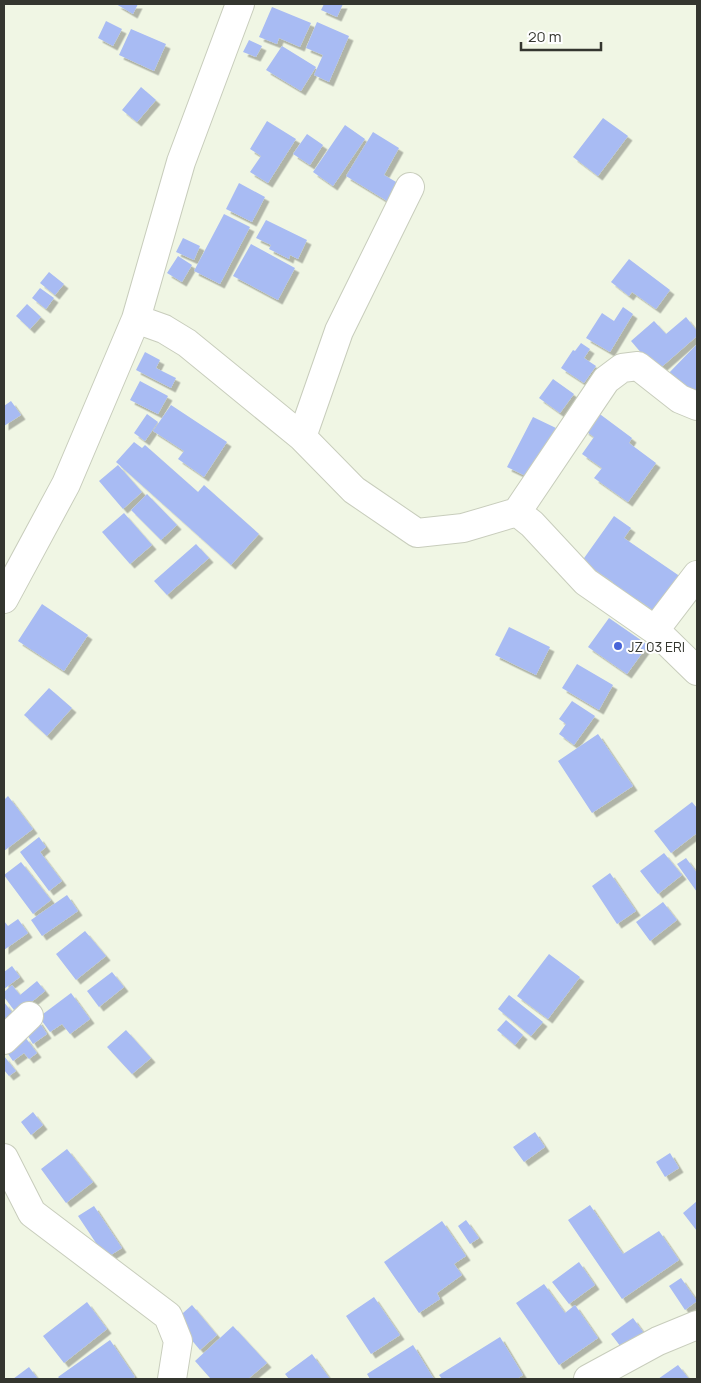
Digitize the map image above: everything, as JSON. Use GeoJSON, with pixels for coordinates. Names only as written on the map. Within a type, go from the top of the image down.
{"type":"FeatureCollection","features":[{"type":"Feature","properties":{"kind":"street"},"geometry":{"type":"LineString","coordinates":[[4,599],[66,484],[136,318],[181,162],[240,4]]}},
{"type":"Feature","properties":{"kind":"street"},"geometry":{"type":"LineString","coordinates":[[302,437],[339,331],[410,187]]}},
{"type":"Feature","properties":{"kind":"street"},"geometry":{"type":"LineString","coordinates":[[136,318],[164,329],[187,343],[302,437],[354,490],[417,533],[463,528],[517,512],[606,380],[622,368],[638,366],[680,399],[697,406]]}},
{"type":"Feature","properties":{"kind":"street"},"geometry":{"type":"LineString","coordinates":[[517,512],[532,524],[586,582],[655,630],[697,671]]}},
{"type":"Feature","properties":{"kind":"street"},"geometry":{"type":"LineString","coordinates":[[655,630],[697,575]]}},
{"type":"Feature","properties":{"kind":"street"},"geometry":{"type":"LineString","coordinates":[[4,1040],[29,1016]]}},
{"type":"Feature","properties":{"kind":"street"},"geometry":{"type":"LineString","coordinates":[[4,1158],[32,1213],[168,1316],[178,1341],[172,1379]]}},
{"type":"Feature","properties":{"kind":"street"},"geometry":{"type":"LineString","coordinates":[[588,1379],[658,1341],[695,1329]]}},
{"type":"Feature","properties":{"kind":"building"},"geometry":{"type":"Polygon","coordinates":[[[116,4],[138,4],[133,14],[116,4]]]}},
{"type":"Feature","properties":{"kind":"building"},"geometry":{"type":"Polygon","coordinates":[[[324,4],[343,4],[337,17],[321,10],[324,4]]]}},
{"type":"Feature","properties":{"kind":"building"},"geometry":{"type":"Polygon","coordinates":[[[272,7],[311,23],[300,47],[279,38],[277,44],[259,37],[272,7]]]}},
{"type":"Feature","properties":{"kind":"building"},"geometry":{"type":"Polygon","coordinates":[[[106,21],[122,29],[113,46],[98,38],[106,21]]]}},
{"type":"Feature","properties":{"kind":"building"},"geometry":{"type":"Polygon","coordinates":[[[317,22],[349,36],[329,82],[314,75],[323,55],[306,48],[317,22]]]}},
{"type":"Feature","properties":{"kind":"building"},"geometry":{"type":"Polygon","coordinates":[[[131,29],[166,44],[154,71],[119,55],[131,29]]]}},
{"type":"Feature","properties":{"kind":"building"},"geometry":{"type":"Polygon","coordinates":[[[249,40],[262,46],[256,57],[243,52],[249,40]]]}},
{"type":"Feature","properties":{"kind":"building"},"geometry":{"type":"Polygon","coordinates":[[[282,46],[316,67],[301,91],[266,70],[282,46]]]}},
{"type":"Feature","properties":{"kind":"building"},"geometry":{"type":"Polygon","coordinates":[[[141,87],[156,100],[137,122],[122,110],[141,87]]]}},
{"type":"Feature","properties":{"kind":"building"},"geometry":{"type":"Polygon","coordinates":[[[603,118],[628,136],[598,176],[573,157],[603,118]]]}},
{"type":"Feature","properties":{"kind":"building"},"geometry":{"type":"Polygon","coordinates":[[[267,121],[296,139],[268,183],[250,172],[261,156],[250,149],[267,121]]]}},
{"type":"Feature","properties":{"kind":"building"},"geometry":{"type":"Polygon","coordinates":[[[345,125],[365,139],[333,186],[313,172],[345,125]]]}},
{"type":"Feature","properties":{"kind":"building"},"geometry":{"type":"Polygon","coordinates":[[[373,132],[399,148],[384,175],[398,183],[387,201],[346,176],[373,132]]]}},
{"type":"Feature","properties":{"kind":"building"},"geometry":{"type":"Polygon","coordinates":[[[307,134],[323,145],[310,165],[293,154],[307,134]]]}},
{"type":"Feature","properties":{"kind":"building"},"geometry":{"type":"Polygon","coordinates":[[[239,183],[265,197],[252,222],[226,209],[239,183]]]}},
{"type":"Feature","properties":{"kind":"building"},"geometry":{"type":"Polygon","coordinates":[[[224,214],[250,227],[220,284],[194,271],[224,214]]]}},
{"type":"Feature","properties":{"kind":"building"},"geometry":{"type":"Polygon","coordinates":[[[266,220],[307,240],[298,259],[290,255],[289,259],[269,249],[271,245],[256,238],[266,220]]]}},
{"type":"Feature","properties":{"kind":"building"},"geometry":{"type":"Polygon","coordinates":[[[183,238],[200,246],[194,260],[176,252],[183,238]]]}},
{"type":"Feature","properties":{"kind":"building"},"geometry":{"type":"Polygon","coordinates":[[[251,244],[295,268],[278,300],[233,276],[251,244]]]}},
{"type":"Feature","properties":{"kind":"building"},"geometry":{"type":"Polygon","coordinates":[[[178,256],[192,265],[182,282],[167,273],[178,256]]]}},
{"type":"Feature","properties":{"kind":"building"},"geometry":{"type":"Polygon","coordinates":[[[629,259],[670,290],[656,309],[632,292],[629,296],[611,282],[629,259]]]}},
{"type":"Feature","properties":{"kind":"building"},"geometry":{"type":"Polygon","coordinates":[[[49,272],[64,284],[55,295],[40,283],[49,272]]]}},
{"type":"Feature","properties":{"kind":"building"},"geometry":{"type":"Polygon","coordinates":[[[40,288],[54,298],[46,309],[32,298],[40,288]]]}},
{"type":"Feature","properties":{"kind":"building"},"geometry":{"type":"Polygon","coordinates":[[[27,304],[41,317],[30,329],[16,316],[27,304]]]}},
{"type":"Feature","properties":{"kind":"building"},"geometry":{"type":"Polygon","coordinates":[[[623,307],[633,314],[610,352],[586,338],[602,313],[614,321],[623,307]]]}},
{"type":"Feature","properties":{"kind":"building"},"geometry":{"type":"Polygon","coordinates":[[[686,317],[697,331],[697,336],[657,371],[631,341],[654,321],[666,334],[686,317]]]}},
{"type":"Feature","properties":{"kind":"building"},"geometry":{"type":"Polygon","coordinates":[[[581,343],[590,349],[584,358],[596,366],[584,383],[561,368],[573,350],[575,351],[581,343]]]}},
{"type":"Feature","properties":{"kind":"building"},"geometry":{"type":"Polygon","coordinates":[[[697,344],[697,401],[667,375],[697,344]]]}},
{"type":"Feature","properties":{"kind":"building"},"geometry":{"type":"Polygon","coordinates":[[[145,352],[160,360],[156,368],[176,378],[171,388],[136,370],[145,352]]]}},
{"type":"Feature","properties":{"kind":"building"},"geometry":{"type":"Polygon","coordinates":[[[553,379],[574,394],[560,413],[539,398],[553,379]]]}},
{"type":"Feature","properties":{"kind":"building"},"geometry":{"type":"Polygon","coordinates":[[[140,381],[168,396],[158,414],[130,400],[140,381]]]}},
{"type":"Feature","properties":{"kind":"building"},"geometry":{"type":"Polygon","coordinates":[[[11,401],[21,415],[4,426],[4,406],[11,401]]]}},
{"type":"Feature","properties":{"kind":"building"},"geometry":{"type":"Polygon","coordinates":[[[171,405],[227,442],[204,477],[178,459],[184,451],[153,431],[171,405]]]}},
{"type":"Feature","properties":{"kind":"building"},"geometry":{"type":"Polygon","coordinates":[[[597,412],[632,438],[629,443],[656,463],[628,502],[594,478],[602,468],[582,454],[594,437],[584,430],[597,412]]]}},
{"type":"Feature","properties":{"kind":"building"},"geometry":{"type":"Polygon","coordinates":[[[147,414],[158,422],[145,441],[134,433],[147,414]]]}},
{"type":"Feature","properties":{"kind":"building"},"geometry":{"type":"Polygon","coordinates":[[[533,417],[556,428],[530,478],[507,467],[533,417]]]}},
{"type":"Feature","properties":{"kind":"building"},"geometry":{"type":"Polygon","coordinates":[[[134,442],[142,448],[145,445],[198,492],[204,485],[259,534],[231,565],[116,462],[134,442]]]}},
{"type":"Feature","properties":{"kind":"building"},"geometry":{"type":"Polygon","coordinates":[[[118,465],[142,492],[123,509],[99,481],[118,465]]]}},
{"type":"Feature","properties":{"kind":"building"},"geometry":{"type":"Polygon","coordinates":[[[147,494],[177,525],[161,540],[131,510],[147,494]]]}},
{"type":"Feature","properties":{"kind":"building"},"geometry":{"type":"Polygon","coordinates":[[[124,513],[152,545],[130,564],[102,532],[124,513]]]}},
{"type":"Feature","properties":{"kind":"building"},"geometry":{"type":"Polygon","coordinates":[[[614,516],[631,528],[624,538],[681,577],[656,612],[637,599],[631,609],[606,591],[613,582],[582,561],[614,516]]]}},
{"type":"Feature","properties":{"kind":"building"},"geometry":{"type":"Polygon","coordinates":[[[196,544],[209,558],[167,595],[154,581],[196,544]]]}},
{"type":"Feature","properties":{"kind":"building"},"geometry":{"type":"Polygon","coordinates":[[[42,604],[88,635],[64,671],[18,641],[42,604]]]}},
{"type":"Feature","properties":{"kind":"building","name":"JZ 03 ERI"},"geometry":{"type":"Polygon","coordinates":[[[609,618],[648,645],[627,674],[588,647],[609,618]]]}},
{"type":"Feature","properties":{"kind":"building"},"geometry":{"type":"Polygon","coordinates":[[[509,627],[550,647],[536,675],[495,655],[509,627]]]}},
{"type":"Feature","properties":{"kind":"building"},"geometry":{"type":"Polygon","coordinates":[[[577,664],[613,685],[599,710],[562,688],[577,664]]]}},
{"type":"Feature","properties":{"kind":"building"},"geometry":{"type":"Polygon","coordinates":[[[49,688],[72,708],[47,736],[24,715],[49,688]]]}},
{"type":"Feature","properties":{"kind":"building"},"geometry":{"type":"Polygon","coordinates":[[[572,701],[595,716],[574,745],[559,734],[566,724],[559,719],[572,701]]]}},
{"type":"Feature","properties":{"kind":"building"},"geometry":{"type":"Polygon","coordinates":[[[598,734],[633,786],[592,813],[558,761],[598,734]]]}},
{"type":"Feature","properties":{"kind":"building"},"geometry":{"type":"Polygon","coordinates":[[[8,796],[33,829],[4,851],[4,800],[8,796]]]}},
{"type":"Feature","properties":{"kind":"building"},"geometry":{"type":"Polygon","coordinates":[[[692,802],[697,808],[697,833],[671,853],[654,831],[692,802]]]}},
{"type":"Feature","properties":{"kind":"building"},"geometry":{"type":"Polygon","coordinates":[[[39,837],[46,847],[40,852],[62,881],[49,891],[20,852],[39,837]]]}},
{"type":"Feature","properties":{"kind":"building"},"geometry":{"type":"Polygon","coordinates":[[[664,853],[682,875],[658,894],[640,871],[664,853]]]}},
{"type":"Feature","properties":{"kind":"building"},"geometry":{"type":"Polygon","coordinates":[[[686,858],[697,873],[697,892],[677,864],[686,858]]]}},
{"type":"Feature","properties":{"kind":"building"},"geometry":{"type":"Polygon","coordinates":[[[21,862],[51,900],[33,914],[4,875],[21,862]]]}},
{"type":"Feature","properties":{"kind":"building"},"geometry":{"type":"Polygon","coordinates":[[[610,873],[636,911],[617,924],[592,886],[610,873]]]}},
{"type":"Feature","properties":{"kind":"building"},"geometry":{"type":"Polygon","coordinates":[[[67,895],[78,911],[42,936],[31,920],[67,895]]]}},
{"type":"Feature","properties":{"kind":"building"},"geometry":{"type":"Polygon","coordinates":[[[663,902],[677,920],[650,941],[636,922],[663,902]]]}},
{"type":"Feature","properties":{"kind":"building"},"geometry":{"type":"Polygon","coordinates":[[[18,919],[28,933],[4,950],[4,921],[8,926],[18,919]]]}},
{"type":"Feature","properties":{"kind":"building"},"geometry":{"type":"Polygon","coordinates":[[[85,931],[106,956],[76,980],[56,954],[85,931]]]}},
{"type":"Feature","properties":{"kind":"building"},"geometry":{"type":"Polygon","coordinates":[[[549,954],[580,977],[548,1019],[517,996],[549,954]]]}},
{"type":"Feature","properties":{"kind":"building"},"geometry":{"type":"Polygon","coordinates":[[[12,966],[20,977],[4,989],[4,972],[12,966]]]}},
{"type":"Feature","properties":{"kind":"building"},"geometry":{"type":"Polygon","coordinates":[[[112,972],[124,987],[99,1007],[87,991],[112,972]]]}},
{"type":"Feature","properties":{"kind":"building"},"geometry":{"type":"Polygon","coordinates":[[[37,981],[45,991],[17,1014],[4,997],[4,992],[12,985],[20,995],[37,981]]]}},
{"type":"Feature","properties":{"kind":"building"},"geometry":{"type":"Polygon","coordinates":[[[71,993],[90,1019],[70,1034],[62,1024],[50,1032],[39,1017],[71,993]]]}},
{"type":"Feature","properties":{"kind":"building"},"geometry":{"type":"Polygon","coordinates":[[[509,995],[543,1022],[531,1036],[498,1009],[509,995]]]}},
{"type":"Feature","properties":{"kind":"building"},"geometry":{"type":"Polygon","coordinates":[[[4,1002],[15,1016],[4,1025],[4,1002]]]}},
{"type":"Feature","properties":{"kind":"building"},"geometry":{"type":"Polygon","coordinates":[[[38,1020],[47,1034],[33,1044],[24,1030],[38,1020]]]}},
{"type":"Feature","properties":{"kind":"building"},"geometry":{"type":"Polygon","coordinates":[[[506,1020],[523,1035],[515,1045],[497,1030],[506,1020]]]}},
{"type":"Feature","properties":{"kind":"building"},"geometry":{"type":"Polygon","coordinates":[[[126,1030],[151,1058],[132,1074],[107,1047],[126,1030]]]}},
{"type":"Feature","properties":{"kind":"building"},"geometry":{"type":"Polygon","coordinates":[[[25,1037],[37,1053],[29,1059],[24,1053],[13,1061],[6,1051],[25,1037]]]}},
{"type":"Feature","properties":{"kind":"building"},"geometry":{"type":"Polygon","coordinates":[[[4,1056],[16,1071],[9,1076],[4,1070],[4,1056]]]}},
{"type":"Feature","properties":{"kind":"building"},"geometry":{"type":"Polygon","coordinates":[[[33,1112],[43,1125],[31,1135],[21,1122],[33,1112]]]}},
{"type":"Feature","properties":{"kind":"building"},"geometry":{"type":"Polygon","coordinates":[[[535,1132],[545,1147],[524,1162],[513,1147],[535,1132]]]}},
{"type":"Feature","properties":{"kind":"building"},"geometry":{"type":"Polygon","coordinates":[[[67,1149],[93,1182],[66,1203],[41,1169],[67,1149]]]}},
{"type":"Feature","properties":{"kind":"building"},"geometry":{"type":"Polygon","coordinates":[[[670,1153],[679,1168],[665,1177],[656,1162],[670,1153]]]}},
{"type":"Feature","properties":{"kind":"building"},"geometry":{"type":"Polygon","coordinates":[[[697,1201],[697,1231],[683,1213],[697,1201]]]}},
{"type":"Feature","properties":{"kind":"building"},"geometry":{"type":"Polygon","coordinates":[[[590,1205],[623,1254],[659,1231],[679,1260],[622,1299],[568,1220],[590,1205]]]}},
{"type":"Feature","properties":{"kind":"building"},"geometry":{"type":"Polygon","coordinates":[[[94,1206],[122,1248],[106,1258],[78,1216],[94,1206]]]}},
{"type":"Feature","properties":{"kind":"building"},"geometry":{"type":"Polygon","coordinates":[[[466,1220],[479,1238],[470,1244],[458,1226],[466,1220]]]}},
{"type":"Feature","properties":{"kind":"building"},"geometry":{"type":"Polygon","coordinates":[[[442,1221],[466,1256],[454,1264],[462,1275],[437,1293],[440,1299],[419,1313],[384,1262],[442,1221]]]}},
{"type":"Feature","properties":{"kind":"building"},"geometry":{"type":"Polygon","coordinates":[[[579,1262],[595,1285],[569,1304],[552,1282],[579,1262]]]}},
{"type":"Feature","properties":{"kind":"building"},"geometry":{"type":"Polygon","coordinates":[[[681,1278],[697,1301],[685,1310],[669,1286],[681,1278]]]}},
{"type":"Feature","properties":{"kind":"building"},"geometry":{"type":"Polygon","coordinates":[[[544,1284],[565,1313],[575,1305],[598,1338],[559,1365],[516,1303],[544,1284]]]}},
{"type":"Feature","properties":{"kind":"building"},"geometry":{"type":"Polygon","coordinates":[[[374,1297],[400,1335],[371,1354],[346,1316],[374,1297]]]}},
{"type":"Feature","properties":{"kind":"building"},"geometry":{"type":"Polygon","coordinates":[[[87,1302],[107,1329],[64,1363],[43,1336],[87,1302]]]}},
{"type":"Feature","properties":{"kind":"building"},"geometry":{"type":"Polygon","coordinates":[[[192,1305],[217,1335],[200,1350],[175,1320],[192,1305]]]}},
{"type":"Feature","properties":{"kind":"building"},"geometry":{"type":"Polygon","coordinates":[[[633,1318],[646,1336],[624,1351],[611,1334],[633,1318]]]}},
{"type":"Feature","properties":{"kind":"building"},"geometry":{"type":"Polygon","coordinates":[[[233,1326],[267,1363],[248,1379],[211,1379],[195,1361],[233,1326]]]}},
{"type":"Feature","properties":{"kind":"building"},"geometry":{"type":"Polygon","coordinates":[[[500,1337],[523,1375],[517,1379],[442,1379],[439,1375],[500,1337]]]}},
{"type":"Feature","properties":{"kind":"building"},"geometry":{"type":"Polygon","coordinates":[[[110,1340],[135,1377],[131,1379],[60,1379],[58,1377],[110,1340]]]}},
{"type":"Feature","properties":{"kind":"building"},"geometry":{"type":"Polygon","coordinates":[[[413,1345],[434,1379],[370,1379],[367,1374],[413,1345]]]}},
{"type":"Feature","properties":{"kind":"building"},"geometry":{"type":"Polygon","coordinates":[[[312,1354],[330,1379],[289,1379],[285,1374],[312,1354]]]}},
{"type":"Feature","properties":{"kind":"building"},"geometry":{"type":"Polygon","coordinates":[[[678,1365],[689,1379],[658,1379],[678,1365]]]}},
{"type":"Feature","properties":{"kind":"building"},"geometry":{"type":"Polygon","coordinates":[[[29,1367],[38,1379],[13,1379],[29,1367]]]}},
{"type":"Feature","properties":{"kind":"place","name":"JZ 03 ERI"},"geometry":{"type":"Point","coordinates":[618,646]}}]}
